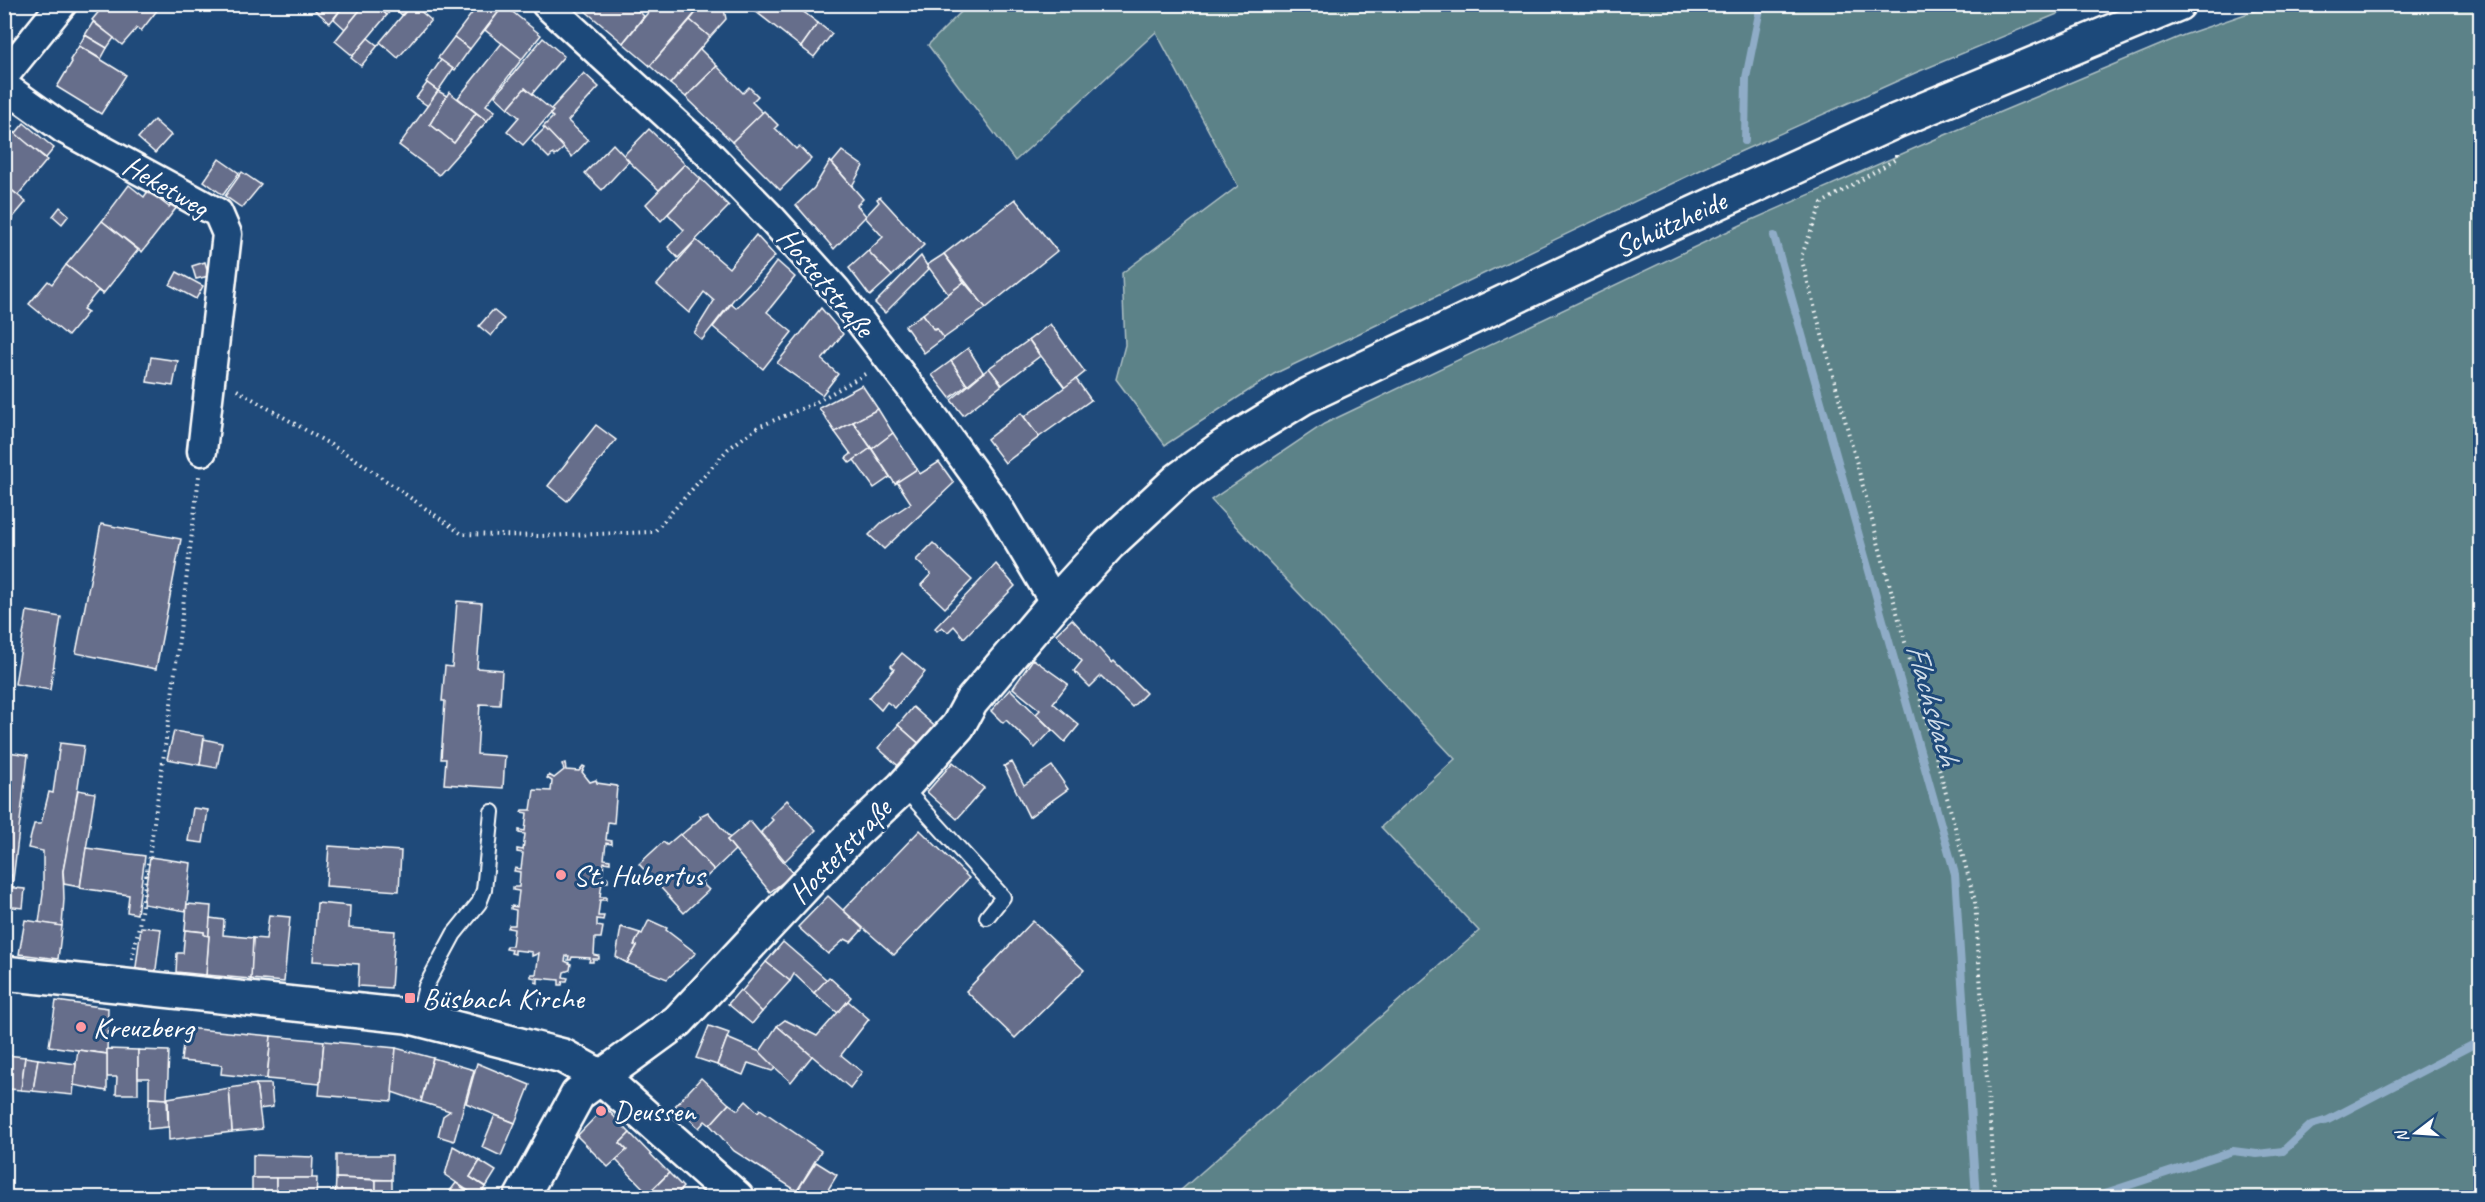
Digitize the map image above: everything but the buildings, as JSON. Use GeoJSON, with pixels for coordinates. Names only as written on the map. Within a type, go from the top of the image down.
{"type":"FeatureCollection","features":[{"type":"Feature","properties":{"kind":"street"},"geometry":{"type":"LineString","coordinates":[[4,75],[62,4]]}},
{"type":"Feature","properties":{"kind":"street","name":"Hostetstraße"},"geometry":{"type":"LineString","coordinates":[[546,4],[705,150],[773,220],[836,290],[997,506],[1055,603]]}},
{"type":"Feature","properties":{"kind":"street","name":"Schützheide"},"geometry":{"type":"LineString","coordinates":[[1179,479],[1224,446],[1304,397],[1333,383],[1614,250],[1896,121],[2178,4]]}},
{"type":"Feature","properties":{"kind":"street","name":"Heketweg"},"geometry":{"type":"LineString","coordinates":[[4,86],[64,129],[218,213],[227,234],[202,451]]}},
{"type":"Feature","properties":{"kind":"street","name":"Hostetstraße"},"geometry":{"type":"LineString","coordinates":[[521,1197],[578,1094],[678,1021],[854,833],[903,787],[958,726],[971,702],[1055,603],[1109,544],[1179,479]]}},
{"type":"Feature","properties":{"kind":"street"},"geometry":{"type":"LineString","coordinates":[[4,973],[418,1019],[563,1056],[602,1077],[737,1197]]}},
{"type":"Feature","properties":{"kind":"lane"},"geometry":{"type":"LineString","coordinates":[[903,787],[1003,897],[987,917]]}},
{"type":"Feature","properties":{"kind":"lane"},"geometry":{"type":"LineString","coordinates":[[418,1019],[426,986],[454,934],[479,903],[484,890],[492,812]]}},
{"type":"Feature","properties":{"kind":"path"},"geometry":{"type":"LineString","coordinates":[[1896,121],[1896,159],[1822,203],[1802,257],[1975,901],[1995,1197]]}},
{"type":"Feature","properties":{"kind":"path"},"geometry":{"type":"LineString","coordinates":[[209,376],[227,384],[355,459],[462,534],[540,536],[654,532],[736,444],[758,428],[813,404],[890,361]]}},
{"type":"Feature","properties":{"kind":"path"},"geometry":{"type":"LineString","coordinates":[[139,926],[170,712],[202,451]]}},
{"type":"Feature","properties":{"kind":"green space"},"geometry":{"type":"Polygon","coordinates":[[[968,5],[2079,5],[1915,73],[1715,163],[1274,374],[1165,445],[1116,379],[1125,345],[1122,273],[1238,186],[1156,32],[1015,161],[928,45],[968,5]]]}},
{"type":"Feature","properties":{"kind":"green space"},"geometry":{"type":"Polygon","coordinates":[[[2272,5],[2480,5],[2480,1197],[1173,1197],[1479,931],[1381,827],[1455,759],[1211,500],[1324,424],[1745,223],[1938,138],[2184,35],[2272,5]]]}},
{"type":"Feature","properties":{"kind":"waterway","name":"Flachsbach"},"geometry":{"type":"LineString","coordinates":[[1745,141],[1746,78],[1761,4]]}},
{"type":"Feature","properties":{"kind":"waterway","name":"Flachsbach"},"geometry":{"type":"LineString","coordinates":[[1774,236],[1955,874],[1976,1198]]}},
{"type":"Feature","properties":{"kind":"waterway"},"geometry":{"type":"LineString","coordinates":[[2090,1198],[2233,1151],[2257,1154],[2283,1151],[2311,1125],[2328,1120],[2480,1041]]}},
{"type":"Feature","properties":{"kind":"place","name":"St. Hubertus"},"geometry":{"type":"Point","coordinates":[561,875]}},
{"type":"Feature","properties":{"kind":"place","name":"Büsbach Kirche"},"geometry":{"type":"Point","coordinates":[410,998]}},
{"type":"Feature","properties":{"kind":"place","name":"Kreuzberg"},"geometry":{"type":"Point","coordinates":[81,1027]}},
{"type":"Feature","properties":{"kind":"place","name":"Deussen"},"geometry":{"type":"Point","coordinates":[601,1111]}}]}
